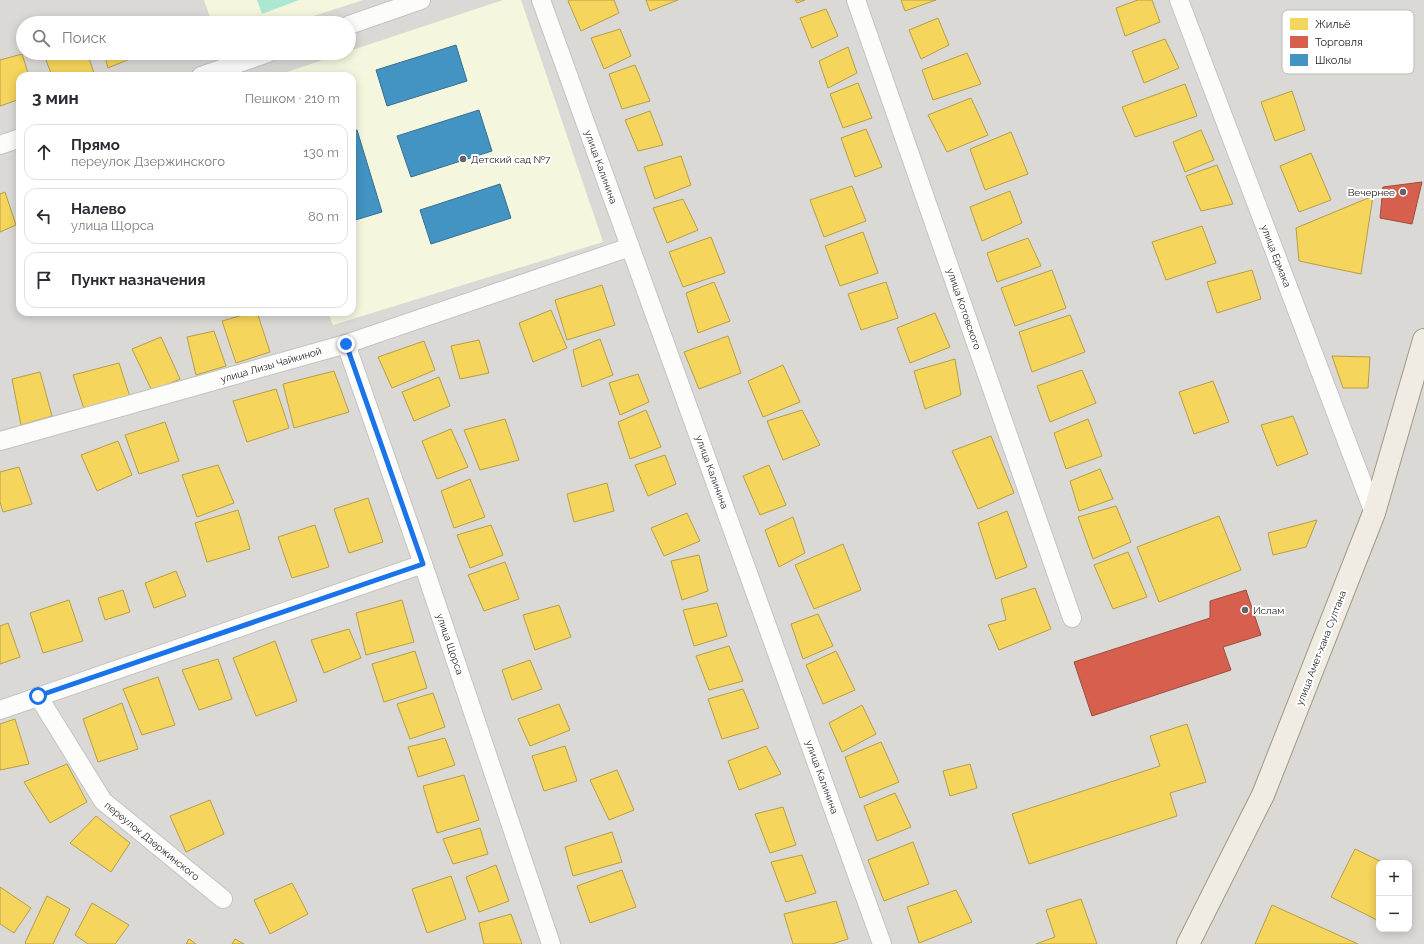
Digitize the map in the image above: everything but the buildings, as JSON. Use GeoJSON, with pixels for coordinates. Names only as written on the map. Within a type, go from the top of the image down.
{"type":"FeatureCollection","features":[{"type":"Feature","properties":{"kind":"main road","name":"улица Амет-хана Султана"},"geometry":{"type":"LineString","coordinates":[[1188,944],[1263,795],[1374,513],[1424,340]]}},
{"type":"Feature","properties":{"kind":"street"},"geometry":{"type":"LineString","coordinates":[[356,23],[421,0]]}},
{"type":"Feature","properties":{"kind":"street","name":"улица Калинина"},"geometry":{"type":"LineString","coordinates":[[541,0],[882,944]]}},
{"type":"Feature","properties":{"kind":"street","name":"улица Котовского"},"geometry":{"type":"LineString","coordinates":[[856,0],[1072,618]]}},
{"type":"Feature","properties":{"kind":"street","name":"улица Ермака"},"geometry":{"type":"LineString","coordinates":[[1179,0],[1374,513]]}},
{"type":"Feature","properties":{"kind":"street"},"geometry":{"type":"LineString","coordinates":[[213,72],[248,60]]}},
{"type":"Feature","properties":{"kind":"street"},"geometry":{"type":"LineString","coordinates":[[0,145],[16,139]]}},
{"type":"Feature","properties":{"kind":"street","name":"улица Лизы Чайкиной"},"geometry":{"type":"LineString","coordinates":[[0,441],[346,344],[630,247]]}},
{"type":"Feature","properties":{"kind":"street","name":"улица Щорса"},"geometry":{"type":"LineString","coordinates":[[346,344],[423,564],[551,944]]}},
{"type":"Feature","properties":{"kind":"street"},"geometry":{"type":"LineString","coordinates":[[0,710],[423,564]]}},
{"type":"Feature","properties":{"kind":"street","name":"переулок Дзержинского"},"geometry":{"type":"LineString","coordinates":[[38,696],[103,801],[223,899]]}},
{"type":"Feature","properties":{"kind":"shaded area"},"geometry":{"type":"Polygon","coordinates":[[[0,0],[1424,0],[1424,944],[0,944],[0,0]]]}},
{"type":"Feature","properties":{"kind":"shaded area"},"geometry":{"type":"Polygon","coordinates":[[[204,0],[363,0],[314,16],[210,16],[204,0]]]}},
{"type":"Feature","properties":{"kind":"shaded area","name":"Детский сад №7"},"geometry":{"type":"Polygon","coordinates":[[[503,0],[521,0],[603,242],[333,325],[330,316],[356,316],[356,72],[287,72],[323,60],[356,60],[356,49],[503,0]]]}},
{"type":"Feature","properties":{"kind":"green space"},"geometry":{"type":"Polygon","coordinates":[[[257,0],[299,0],[262,14],[257,0]]]}},
{"type":"Feature","properties":{"kind":"place","name":"Детский сад №7"},"geometry":{"type":"Point","coordinates":[463,159]}},
{"type":"Feature","properties":{"kind":"place","name":"Вечернее"},"geometry":{"type":"Point","coordinates":[1403,192]}},
{"type":"Feature","properties":{"kind":"place","name":"Ислам"},"geometry":{"type":"Point","coordinates":[1245,610]}},
{"type":"Feature","properties":{"kind":"route"},"geometry":{"type":"LineString","coordinates":[[38,696],[423,564],[346,344]]}}]}
